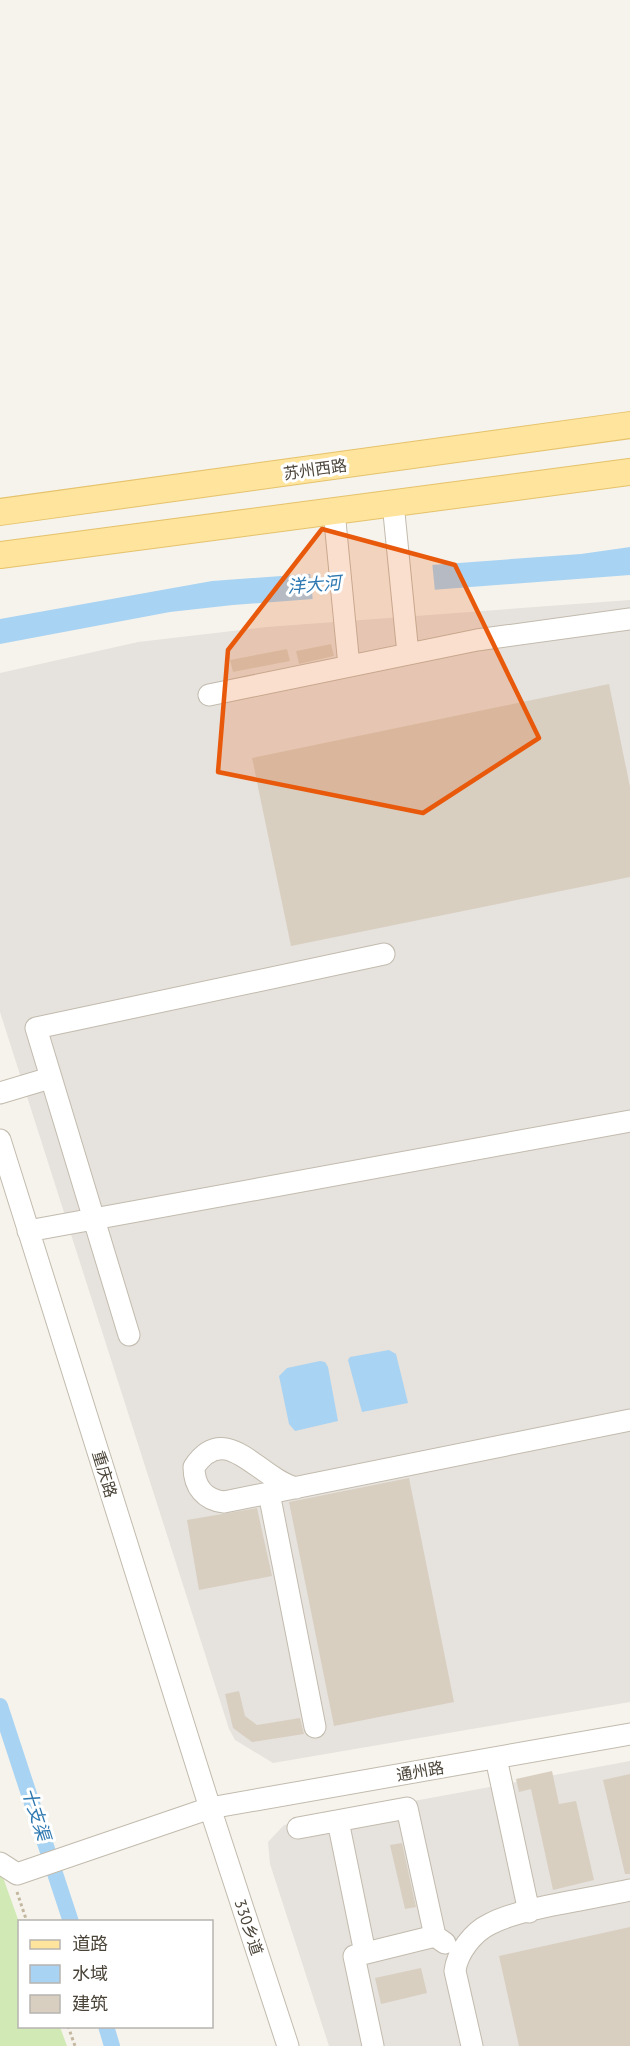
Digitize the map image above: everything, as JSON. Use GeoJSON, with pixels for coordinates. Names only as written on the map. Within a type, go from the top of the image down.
{"type":"FeatureCollection","features":[{"type":"Feature","properties":{"kind":"main road","name":"苏州西路"},"geometry":{"type":"LineString","coordinates":[[0,512],[630,425]]}},
{"type":"Feature","properties":{"kind":"main road"},"geometry":{"type":"LineString","coordinates":[[0,555],[393,510],[630,472]]}},
{"type":"Feature","properties":{"kind":"street"},"geometry":{"type":"LineString","coordinates":[[393,510],[407,647]]}},
{"type":"Feature","properties":{"kind":"street"},"geometry":{"type":"LineString","coordinates":[[334,517],[349,666]]}},
{"type":"Feature","properties":{"kind":"street"},"geometry":{"type":"LineString","coordinates":[[209,695],[349,666],[407,647],[630,619]]}},
{"type":"Feature","properties":{"kind":"street"},"geometry":{"type":"LineString","coordinates":[[129,1335],[36,1028],[384,954]]}},
{"type":"Feature","properties":{"kind":"street"},"geometry":{"type":"LineString","coordinates":[[0,1093],[51,1078]]}},
{"type":"Feature","properties":{"kind":"street"},"geometry":{"type":"LineString","coordinates":[[28,1231],[630,1121]]}},
{"type":"Feature","properties":{"kind":"street","name":"重庆路"},"geometry":{"type":"LineString","coordinates":[[0,1140],[210,1808]]}},
{"type":"Feature","properties":{"kind":"street"},"geometry":{"type":"LineString","coordinates":[[296,1488],[282,1484],[242,1454],[228,1449],[210,1450],[194,1467],[194,1479],[201,1491],[213,1501],[224,1502],[296,1488],[630,1420]]}},
{"type":"Feature","properties":{"kind":"street"},"geometry":{"type":"LineString","coordinates":[[269,1493],[315,1727]]}},
{"type":"Feature","properties":{"kind":"street","name":"通州路"},"geometry":{"type":"LineString","coordinates":[[5,1866],[17,1874],[52,1864],[210,1808],[630,1734]]}},
{"type":"Feature","properties":{"kind":"street"},"geometry":{"type":"LineString","coordinates":[[495,1758],[530,1912]]}},
{"type":"Feature","properties":{"kind":"street","name":"330乡道"},"geometry":{"type":"LineString","coordinates":[[210,1808],[288,2046]]}},
{"type":"Feature","properties":{"kind":"street"},"geometry":{"type":"LineString","coordinates":[[298,1828],[408,1808],[435,1936]]}},
{"type":"Feature","properties":{"kind":"street"},"geometry":{"type":"LineString","coordinates":[[338,1821],[364,1953]]}},
{"type":"Feature","properties":{"kind":"street"},"geometry":{"type":"LineString","coordinates":[[472,2046],[455,1971],[457,1958],[481,1930],[490,1923],[530,1912],[630,1890]]}},
{"type":"Feature","properties":{"kind":"street"},"geometry":{"type":"LineString","coordinates":[[373,2046],[354,1956],[435,1936],[441,1938],[457,1958]]}},
{"type":"Feature","properties":{"kind":"path"},"geometry":{"type":"LineString","coordinates":[[5,1866],[26,1920]]}},
{"type":"Feature","properties":{"kind":"path"},"geometry":{"type":"LineString","coordinates":[[69,2028],[75,2046]]}},
{"type":"Feature","properties":{"kind":"highlighted area"},"geometry":{"type":"Polygon","coordinates":[[[322,529],[455,565],[539,738],[423,813],[218,772],[228,650],[322,529]]]}},
{"type":"Feature","properties":{"kind":"shaded area"},"geometry":{"type":"Polygon","coordinates":[[[630,600],[630,1702],[273,1763],[235,1740],[229,1729],[0,1012],[0,673],[138,642],[266,627],[630,600]]]}},
{"type":"Feature","properties":{"kind":"shaded area"},"geometry":{"type":"Polygon","coordinates":[[[630,1761],[630,2046],[329,2046],[270,1864],[268,1842],[284,1825],[630,1761]]]}},
{"type":"Feature","properties":{"kind":"green space"},"geometry":{"type":"Polygon","coordinates":[[[0,1869],[18,1920],[18,2028],[60,2028],[67,2046],[0,2046],[0,1869]]]}},
{"type":"Feature","properties":{"kind":"water","name":"洋大河"},"geometry":{"type":"Polygon","coordinates":[[[630,547],[630,575],[233,605],[170,612],[0,644],[0,619],[212,581],[581,554],[630,547]]]}},
{"type":"Feature","properties":{"kind":"water"},"geometry":{"type":"Polygon","coordinates":[[[389,1350],[396,1354],[408,1403],[362,1412],[348,1360],[350,1357],[389,1350]]]}},
{"type":"Feature","properties":{"kind":"water"},"geometry":{"type":"Polygon","coordinates":[[[325,1362],[328,1367],[338,1421],[295,1431],[289,1424],[279,1376],[287,1368],[325,1362]]]}},
{"type":"Feature","properties":{"kind":"pier"},"geometry":{"type":"Polygon","coordinates":[[[432,561],[435,592],[313,602],[310,571],[432,561]]]}},
{"type":"Feature","properties":{"kind":"building"},"geometry":{"type":"Polygon","coordinates":[[[331,644],[334,656],[299,664],[296,651],[331,644]]]}},
{"type":"Feature","properties":{"kind":"building"},"geometry":{"type":"Polygon","coordinates":[[[287,649],[290,661],[233,672],[230,660],[287,649]]]}},
{"type":"Feature","properties":{"kind":"building"},"geometry":{"type":"Polygon","coordinates":[[[609,684],[630,787],[630,877],[291,946],[252,758],[609,684]]]}},
{"type":"Feature","properties":{"kind":"building"},"geometry":{"type":"Polygon","coordinates":[[[409,1478],[454,1702],[334,1726],[289,1502],[409,1478]]]}},
{"type":"Feature","properties":{"kind":"building"},"geometry":{"type":"Polygon","coordinates":[[[257,1508],[272,1576],[199,1590],[187,1520],[257,1508]]]}},
{"type":"Feature","properties":{"kind":"building"},"geometry":{"type":"Polygon","coordinates":[[[239,1691],[245,1716],[257,1725],[300,1718],[304,1734],[252,1742],[233,1728],[225,1694],[239,1691]]]}},
{"type":"Feature","properties":{"kind":"building"},"geometry":{"type":"Polygon","coordinates":[[[552,1771],[559,1804],[576,1801],[594,1880],[553,1890],[531,1789],[519,1792],[516,1779],[552,1771]]]}},
{"type":"Feature","properties":{"kind":"building"},"geometry":{"type":"Polygon","coordinates":[[[630,1774],[630,1874],[625,1874],[603,1780],[630,1774]]]}},
{"type":"Feature","properties":{"kind":"building"},"geometry":{"type":"Polygon","coordinates":[[[402,1843],[416,1907],[405,1909],[390,1845],[402,1843]]]}},
{"type":"Feature","properties":{"kind":"building"},"geometry":{"type":"Polygon","coordinates":[[[630,1927],[630,2046],[519,2046],[499,1956],[630,1927]]]}},
{"type":"Feature","properties":{"kind":"building"},"geometry":{"type":"Polygon","coordinates":[[[421,1968],[427,1993],[381,2004],[375,1978],[421,1968]]]}},
{"type":"Feature","properties":{"kind":"waterway","name":"十支渠"},"geometry":{"type":"LineString","coordinates":[[0,1706],[70,1920]]}},
{"type":"Feature","properties":{"kind":"waterway","name":"十支渠"},"geometry":{"type":"LineString","coordinates":[[107,2028],[112,2046]]}}]}
